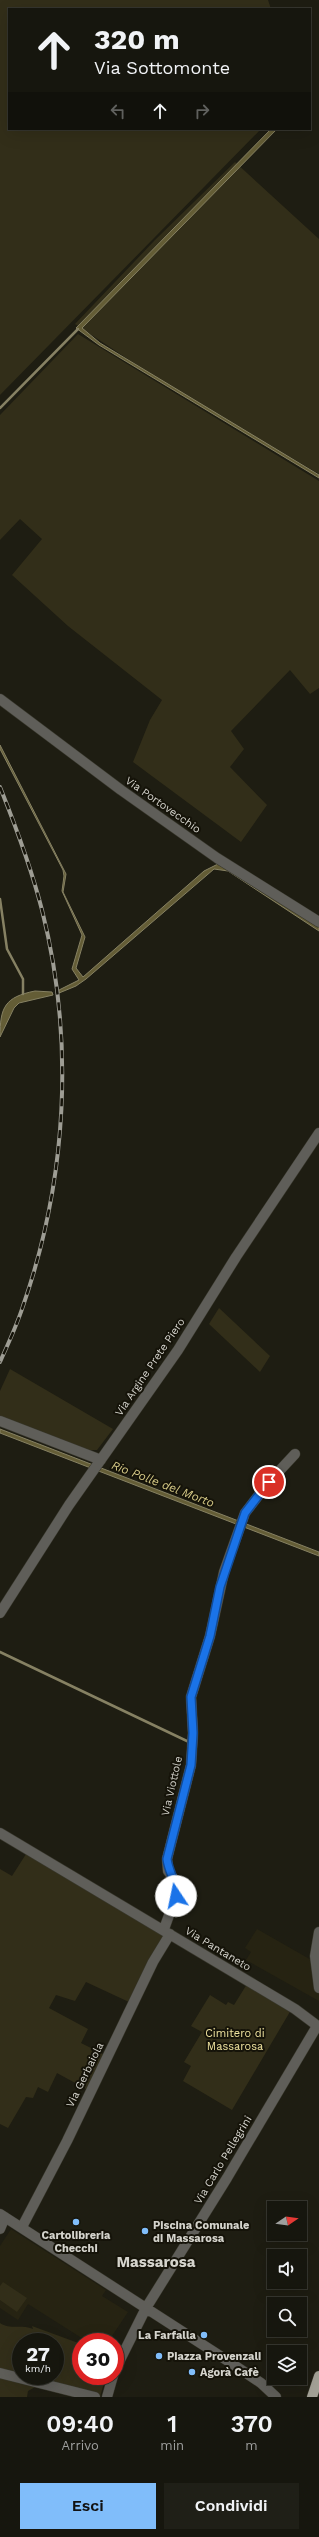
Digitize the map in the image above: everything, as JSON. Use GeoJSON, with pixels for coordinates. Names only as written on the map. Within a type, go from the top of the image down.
{"type":"FeatureCollection","features":[{"type":"Feature","properties":{"kind":"main road"},"geometry":{"type":"LineString","coordinates":[[312,2397],[319,2376]]}},
{"type":"Feature","properties":{"kind":"street","name":"Via Portovecchio"},"geometry":{"type":"LineString","coordinates":[[0,699],[121,790],[217,858],[319,922]]}},
{"type":"Feature","properties":{"kind":"street","name":"Via Argine Prete Piero"},"geometry":{"type":"LineString","coordinates":[[0,1613],[69,1505],[178,1350],[236,1257],[319,1133]]}},
{"type":"Feature","properties":{"kind":"street"},"geometry":{"type":"LineString","coordinates":[[0,1421],[98,1465]]}},
{"type":"Feature","properties":{"kind":"street","name":"Via Viottole"},"geometry":{"type":"LineString","coordinates":[[167,1932],[176,1896],[177,1884],[168,1871],[167,1859],[191,1765],[193,1733],[191,1697],[210,1636],[220,1587],[245,1513],[269,1482],[295,1454]]}},
{"type":"Feature","properties":{"kind":"street","name":"Via Pantaneto"},"geometry":{"type":"LineString","coordinates":[[0,1833],[294,2008],[318,2024]]}},
{"type":"Feature","properties":{"kind":"street","name":"Via Gerbaiola"},"geometry":{"type":"LineString","coordinates":[[22,2227],[67,2141],[167,1932]]}},
{"type":"Feature","properties":{"kind":"street"},"geometry":{"type":"LineString","coordinates":[[319,1932],[315,1956],[319,1988]]}},
{"type":"Feature","properties":{"kind":"street","name":"Via Carlo Pellegrini"},"geometry":{"type":"LineString","coordinates":[[124,2352],[146,2308],[228,2178],[318,2024]]}},
{"type":"Feature","properties":{"kind":"street"},"geometry":{"type":"LineString","coordinates":[[0,2229],[2,2215],[261,2383],[276,2397]]}},
{"type":"Feature","properties":{"kind":"street"},"geometry":{"type":"LineString","coordinates":[[0,2373],[95,2397]]}},
{"type":"Feature","properties":{"kind":"street"},"geometry":{"type":"LineString","coordinates":[[107,2397],[110,2385]]}},
{"type":"Feature","properties":{"kind":"shaded area"},"geometry":{"type":"Polygon","coordinates":[[[270,130],[276,130],[82,328],[100,343],[319,475],[319,478],[99,345],[76,328],[270,130]]]}},
{"type":"Feature","properties":{"kind":"shaded area"},"geometry":{"type":"Polygon","coordinates":[[[0,745],[66,874],[63,892],[85,937],[76,968],[83,977],[204,871],[218,864],[229,867],[319,927],[319,931],[228,871],[214,869],[86,979],[76,986],[59,993],[59,990],[79,980],[72,969],[82,935],[62,891],[64,876],[63,870],[0,749],[0,745]]]}},
{"type":"Feature","properties":{"kind":"shaded area"},"geometry":{"type":"Polygon","coordinates":[[[35,991],[52,992],[53,995],[19,1003],[14,1008],[0,1037],[1,1018],[6,1005],[17,996],[35,991]]]}},
{"type":"Feature","properties":{"kind":"shaded area"},"geometry":{"type":"Polygon","coordinates":[[[0,1429],[319,1552],[319,1556],[0,1433],[0,1429]]]}},
{"type":"Feature","properties":{"kind":"shaded area"},"geometry":{"type":"Polygon","coordinates":[[[257,1929],[313,1961],[319,1952],[319,2001],[246,1960],[251,1952],[245,1948],[257,1929]]]}},
{"type":"Feature","properties":{"kind":"shaded area"},"geometry":{"type":"Polygon","coordinates":[[[11,2229],[106,2290],[102,2296],[128,2312],[114,2333],[74,2333],[28,2304],[18,2320],[0,2308],[0,2246],[11,2229]]]}},
{"type":"Feature","properties":{"kind":"green space"},"geometry":{"type":"Polygon","coordinates":[[[0,0],[268,0],[271,8],[8,8],[8,130],[260,130],[0,395],[0,0]]]}},
{"type":"Feature","properties":{"kind":"green space"},"geometry":{"type":"Polygon","coordinates":[[[235,162],[319,239],[319,474],[164,383],[75,324],[155,240],[235,162]]]}},
{"type":"Feature","properties":{"kind":"green space"},"geometry":{"type":"Polygon","coordinates":[[[78,334],[319,481],[319,688],[310,694],[290,670],[231,731],[244,749],[230,767],[267,805],[241,842],[133,762],[150,720],[162,700],[68,626],[12,575],[42,539],[20,519],[0,540],[0,415],[78,334]]]}},
{"type":"Feature","properties":{"kind":"green space"},"geometry":{"type":"Polygon","coordinates":[[[219,1308],[270,1356],[260,1372],[209,1324],[219,1308]]]}},
{"type":"Feature","properties":{"kind":"green space"},"geometry":{"type":"Polygon","coordinates":[[[10,1369],[113,1429],[97,1450],[86,1450],[0,1418],[0,1391],[10,1369]]]}},
{"type":"Feature","properties":{"kind":"green space"},"geometry":{"type":"Polygon","coordinates":[[[28,1851],[165,1934],[140,1978],[129,2002],[86,1982],[75,2001],[56,1995],[49,2008],[88,2029],[81,2043],[107,2056],[88,2090],[57,2073],[48,2092],[38,2087],[33,2098],[26,2097],[8,2128],[0,2124],[0,1869],[12,1876],[28,1851]]]}},
{"type":"Feature","properties":{"kind":"green space","name":"Cimitero di Massarosa"},"geometry":{"type":"Polygon","coordinates":[[[247,1984],[291,2010],[232,2110],[183,2081],[191,2066],[184,2062],[202,2032],[191,2026],[210,1995],[226,2005],[228,2002],[234,2005],[247,1984]]]}},
{"type":"Feature","properties":{"kind":"green space"},"geometry":{"type":"Polygon","coordinates":[[[3,2282],[27,2298],[17,2312],[0,2300],[0,2286],[3,2282]]]}},
{"type":"Feature","properties":{"kind":"green space"},"geometry":{"type":"Polygon","coordinates":[[[0,2323],[8,2326],[33,2329],[32,2326],[51,2333],[12,2333],[12,2385],[64,2385],[64,2338],[72,2341],[72,2385],[103,2385],[100,2397],[78,2397],[37,2386],[28,2391],[27,2397],[0,2397],[0,2323]]]}},
{"type":"Feature","properties":{"kind":"waterway"},"geometry":{"type":"LineString","coordinates":[[0,408],[78,329]]}},
{"type":"Feature","properties":{"kind":"waterway"},"geometry":{"type":"LineString","coordinates":[[0,899],[7,949],[23,979],[23,994]]}},
{"type":"Feature","properties":{"kind":"waterway"},"geometry":{"type":"LineString","coordinates":[[0,1652],[189,1742]]}},
{"type":"Feature","properties":{"kind":"railway"},"geometry":{"type":"LineString","coordinates":[[0,787],[23,847],[42,910],[52,959],[59,1009],[62,1059],[61,1110],[57,1159],[49,1209],[38,1258],[23,1306],[0,1362]]}},
{"type":"Feature","properties":{"kind":"place","name":"Cartolibreria Checchi"},"geometry":{"type":"Point","coordinates":[76,2222]}},
{"type":"Feature","properties":{"kind":"place","name":"Piscina Comunale di Massarosa"},"geometry":{"type":"Point","coordinates":[145,2231]}},
{"type":"Feature","properties":{"kind":"place","name":"La Farfalla"},"geometry":{"type":"Point","coordinates":[204,2335]}},
{"type":"Feature","properties":{"kind":"place","name":"Piazza Provenzali"},"geometry":{"type":"Point","coordinates":[159,2356]}},
{"type":"Feature","properties":{"kind":"place","name":"Agorà Cafè"},"geometry":{"type":"Point","coordinates":[192,2372]}},
{"type":"Feature","properties":{"kind":"district","name":"Massarosa"},"geometry":{"type":"Point","coordinates":[156,2262]}},
{"type":"Feature","properties":{"kind":"route"},"geometry":{"type":"LineString","coordinates":[[176,1896],[177,1884],[168,1871],[167,1859],[191,1765],[193,1733],[191,1697],[210,1636],[220,1587],[230,1554],[245,1513],[269,1482]]}},
{"type":"Feature","properties":{"kind":"water label","name":"Rio Polle del Morto"},"geometry":{"type":"Point","coordinates":[163,1484]}}]}
